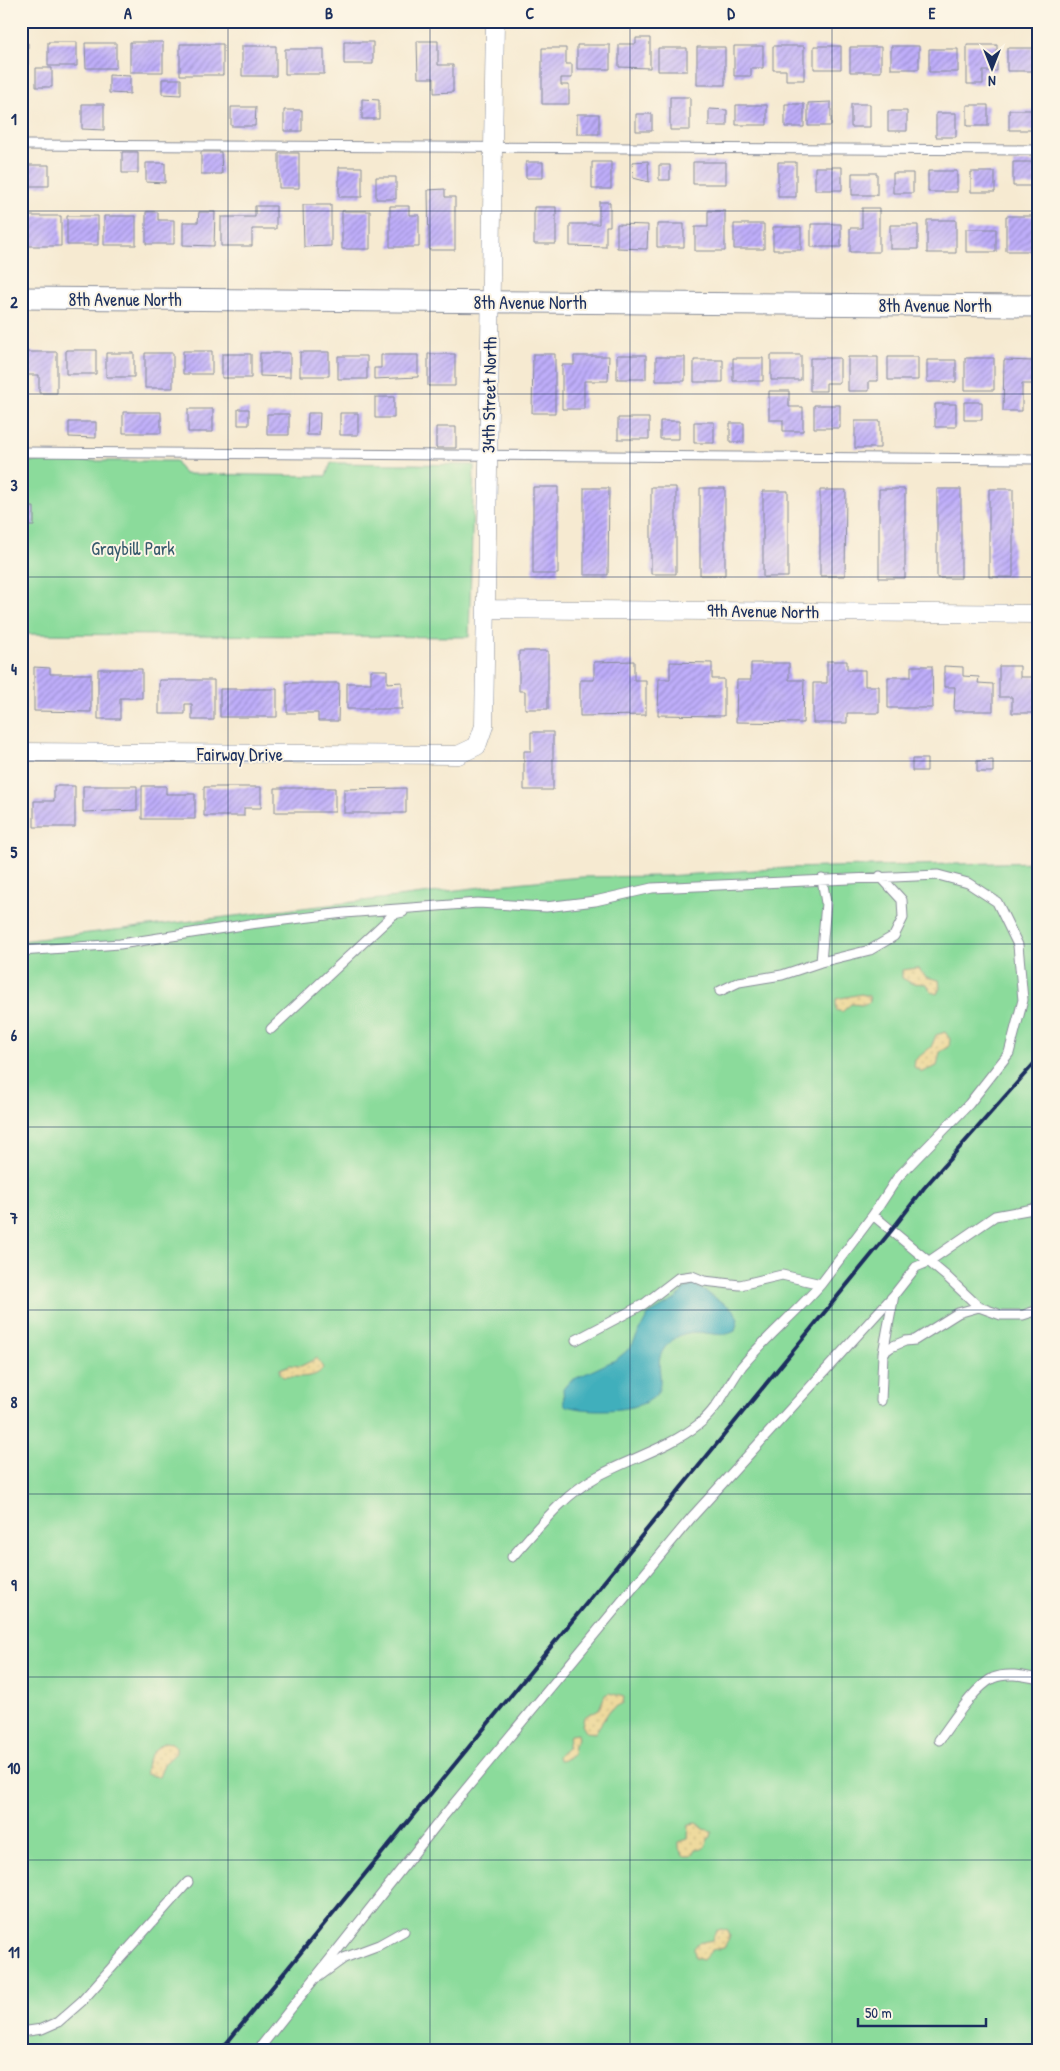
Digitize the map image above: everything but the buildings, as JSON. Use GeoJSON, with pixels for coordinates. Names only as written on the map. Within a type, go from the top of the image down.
{"type":"FeatureCollection","features":[{"type":"Feature","properties":{"kind":"street","name":"34th Street North"},"geometry":{"type":"LineString","coordinates":[[458,755],[477,746],[484,726],[495,21]]}},
{"type":"Feature","properties":{"kind":"street","name":"8th Avenue North"},"geometry":{"type":"LineString","coordinates":[[21,298],[1039,306]]}},
{"type":"Feature","properties":{"kind":"street","name":"9th Avenue North"},"geometry":{"type":"LineString","coordinates":[[486,609],[1039,614]]}},
{"type":"Feature","properties":{"kind":"street","name":"Fairway Drive"},"geometry":{"type":"LineString","coordinates":[[21,752],[458,755]]}},
{"type":"Feature","properties":{"kind":"lane"},"geometry":{"type":"LineString","coordinates":[[21,144],[1039,150]]}},
{"type":"Feature","properties":{"kind":"lane"},"geometry":{"type":"LineString","coordinates":[[21,452],[487,457],[1039,459]]}},
{"type":"Feature","properties":{"kind":"lane"},"geometry":{"type":"LineString","coordinates":[[21,952],[120,944],[250,924],[344,913],[478,903],[546,907],[595,901],[652,888],[880,876],[938,875],[968,883],[997,902],[1018,945],[1023,1000],[1009,1053],[970,1104],[898,1177],[873,1215],[821,1284],[742,1367],[713,1409],[700,1424],[640,1458],[596,1477],[580,1488],[562,1502],[512,1557]]}},
{"type":"Feature","properties":{"kind":"lane"},"geometry":{"type":"LineString","coordinates":[[720,991],[739,982],[782,975],[821,962],[870,950],[894,936],[900,929],[903,918],[902,900],[880,876]]}},
{"type":"Feature","properties":{"kind":"lane"},"geometry":{"type":"LineString","coordinates":[[821,962],[826,903],[822,879]]}},
{"type":"Feature","properties":{"kind":"lane"},"geometry":{"type":"LineString","coordinates":[[271,1029],[394,914],[411,909]]}},
{"type":"Feature","properties":{"kind":"lane"},"geometry":{"type":"LineString","coordinates":[[258,2050],[442,1818],[710,1496],[894,1294],[916,1267],[928,1262],[994,1216],[1033,1209],[1039,1205]]}},
{"type":"Feature","properties":{"kind":"lane"},"geometry":{"type":"LineString","coordinates":[[873,1215],[946,1276],[979,1307],[1002,1315],[1022,1316],[1039,1310]]}},
{"type":"Feature","properties":{"kind":"lane"},"geometry":{"type":"LineString","coordinates":[[576,1340],[644,1304],[678,1278],[692,1276],[704,1281],[740,1285],[782,1275],[821,1284]]}},
{"type":"Feature","properties":{"kind":"lane"},"geometry":{"type":"LineString","coordinates":[[881,1401],[883,1353],[894,1294]]}},
{"type":"Feature","properties":{"kind":"lane"},"geometry":{"type":"LineString","coordinates":[[883,1353],[890,1346],[915,1340],[958,1314],[979,1307]]}},
{"type":"Feature","properties":{"kind":"lane"},"geometry":{"type":"LineString","coordinates":[[939,1740],[979,1688],[993,1678],[1010,1674],[1039,1679]]}},
{"type":"Feature","properties":{"kind":"lane"},"geometry":{"type":"LineString","coordinates":[[21,2032],[42,2029],[58,2022],[82,2001],[188,1882]]}},
{"type":"Feature","properties":{"kind":"lane"},"geometry":{"type":"LineString","coordinates":[[313,1980],[344,1958],[379,1945],[404,1931]]}},
{"type":"Feature","properties":{"kind":"green space","name":"Graybill Park"},"geometry":{"type":"Polygon","coordinates":[[[23,461],[176,461],[184,474],[326,476],[331,463],[474,465],[469,637],[21,634],[23,461]]]}},
{"type":"Feature","properties":{"kind":"green space"},"geometry":{"type":"Polygon","coordinates":[[[1039,862],[1039,2050],[21,2050],[21,941],[582,877],[666,876],[787,868],[1039,862]]]}},
{"type":"Feature","properties":{"kind":"sand"},"geometry":{"type":"Polygon","coordinates":[[[918,968],[926,977],[939,980],[940,988],[937,994],[931,992],[927,984],[911,983],[902,978],[902,970],[918,968]]]}},
{"type":"Feature","properties":{"kind":"sand"},"geometry":{"type":"Polygon","coordinates":[[[861,994],[869,996],[870,1002],[862,1005],[851,1004],[842,1012],[836,1010],[836,999],[861,994]]]}},
{"type":"Feature","properties":{"kind":"sand"},"geometry":{"type":"Polygon","coordinates":[[[945,1032],[950,1039],[949,1047],[940,1052],[937,1066],[922,1072],[914,1067],[915,1060],[931,1047],[936,1035],[945,1032]]]}},
{"type":"Feature","properties":{"kind":"sand"},"geometry":{"type":"Polygon","coordinates":[[[317,1358],[323,1368],[316,1374],[305,1377],[283,1377],[280,1374],[280,1369],[289,1365],[301,1366],[317,1358]]]}},
{"type":"Feature","properties":{"kind":"sand"},"geometry":{"type":"Polygon","coordinates":[[[609,1693],[624,1697],[623,1703],[610,1710],[595,1733],[586,1732],[582,1725],[584,1717],[599,1709],[605,1695],[609,1693]]]}},
{"type":"Feature","properties":{"kind":"sand"},"geometry":{"type":"Polygon","coordinates":[[[577,1734],[578,1739],[574,1744],[573,1755],[562,1761],[559,1760],[558,1756],[567,1748],[570,1735],[577,1734]]]}},
{"type":"Feature","properties":{"kind":"sand"},"geometry":{"type":"Polygon","coordinates":[[[165,1742],[172,1743],[176,1747],[176,1753],[164,1764],[159,1777],[146,1774],[148,1759],[165,1742]]]}},
{"type":"Feature","properties":{"kind":"sand"},"geometry":{"type":"Polygon","coordinates":[[[697,1823],[704,1829],[712,1831],[711,1837],[704,1848],[696,1849],[692,1856],[684,1856],[679,1848],[679,1842],[688,1839],[689,1824],[697,1823]]]}},
{"type":"Feature","properties":{"kind":"sand"},"geometry":{"type":"Polygon","coordinates":[[[721,1929],[728,1931],[730,1936],[724,1948],[712,1950],[703,1960],[695,1958],[694,1948],[698,1943],[712,1940],[716,1931],[721,1929]]]}},
{"type":"Feature","properties":{"kind":"water"},"geometry":{"type":"Polygon","coordinates":[[[695,1285],[734,1310],[738,1320],[735,1331],[727,1334],[687,1333],[670,1342],[664,1348],[659,1360],[659,1389],[654,1397],[644,1403],[631,1407],[601,1410],[573,1408],[564,1405],[563,1389],[570,1381],[617,1359],[631,1347],[648,1315],[676,1299],[684,1289],[695,1285]]]}},
{"type":"Feature","properties":{"kind":"railway"},"geometry":{"type":"LineString","coordinates":[[221,2050],[891,1231],[924,1188],[1039,1058]]}}]}
